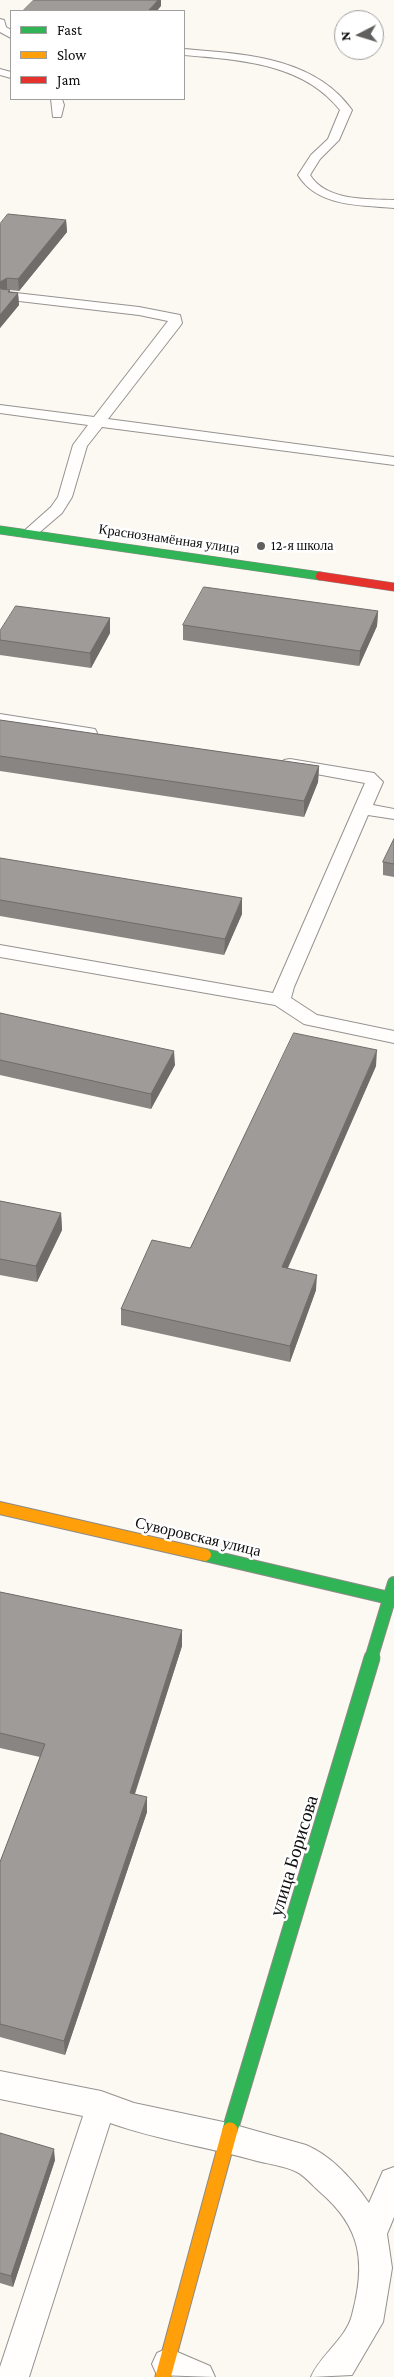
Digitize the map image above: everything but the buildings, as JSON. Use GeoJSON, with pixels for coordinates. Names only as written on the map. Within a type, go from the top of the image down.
{"type":"FeatureCollection","features":[{"type":"Feature","properties":{"kind":"street","name":"Краснознамённая улица"},"geometry":{"type":"LineString","coordinates":[[0,530],[394,588]]}},
{"type":"Feature","properties":{"kind":"street","name":"Суворовская улица"},"geometry":{"type":"LineString","coordinates":[[0,1508],[389,1598]]}},
{"type":"Feature","properties":{"kind":"street","name":"улица Борисова"},"geometry":{"type":"LineString","coordinates":[[166,2370],[228,2138],[394,1583]]}},
{"type":"Feature","properties":{"kind":"lane"},"geometry":{"type":"LineString","coordinates":[[0,22],[1,28],[10,33]]}},
{"type":"Feature","properties":{"kind":"lane"},"geometry":{"type":"LineString","coordinates":[[185,52],[260,61],[297,72],[323,85],[339,98],[346,110],[333,140],[315,157],[304,174],[307,183],[339,198],[394,204]]}},
{"type":"Feature","properties":{"kind":"lane"},"geometry":{"type":"LineString","coordinates":[[56,100],[58,116]]}},
{"type":"Feature","properties":{"kind":"lane"},"geometry":{"type":"LineString","coordinates":[[7,296],[139,311],[175,318],[175,323],[80,445],[65,498],[57,510],[29,534]]}},
{"type":"Feature","properties":{"kind":"lane"},"geometry":{"type":"LineString","coordinates":[[0,409],[394,461]]}},
{"type":"Feature","properties":{"kind":"lane"},"geometry":{"type":"LineString","coordinates":[[0,719],[106,736]]}},
{"type":"Feature","properties":{"kind":"lane"},"geometry":{"type":"LineString","coordinates":[[271,762],[368,777],[374,782],[364,809],[284,987],[282,1000]]}},
{"type":"Feature","properties":{"kind":"lane"},"geometry":{"type":"LineString","coordinates":[[364,809],[394,814]]}},
{"type":"Feature","properties":{"kind":"lane"},"geometry":{"type":"LineString","coordinates":[[0,951],[282,1000],[311,1020],[394,1037]]}},
{"type":"Feature","properties":{"kind":"lane"},"geometry":{"type":"LineString","coordinates":[[0,2085],[101,2105],[134,2116],[228,2138],[306,2160],[343,2192],[371,2234],[376,2268],[368,2322],[341,2364],[327,2377]]}},
{"type":"Feature","properties":{"kind":"lane"},"geometry":{"type":"LineString","coordinates":[[13,2377],[101,2105]]}},
{"type":"Feature","properties":{"kind":"lane"},"geometry":{"type":"LineString","coordinates":[[371,2234],[394,2182]]}},
{"type":"Feature","properties":{"kind":"lane"},"geometry":{"type":"LineString","coordinates":[[166,2370],[199,2377]]}},
{"type":"Feature","properties":{"kind":"traffic: fast"},"geometry":{"type":"LineString","coordinates":[[0,530],[320,576]]}},
{"type":"Feature","properties":{"kind":"traffic: fast"},"geometry":{"type":"LineString","coordinates":[[205,1555],[389,1598]]}},
{"type":"Feature","properties":{"kind":"traffic: fast"},"geometry":{"type":"LineString","coordinates":[[230,2130],[394,1583]]}},
{"type":"Feature","properties":{"kind":"traffic: slow"},"geometry":{"type":"LineString","coordinates":[[0,1508],[205,1555]]}},
{"type":"Feature","properties":{"kind":"traffic: slow"},"geometry":{"type":"LineString","coordinates":[[163,2377],[230,2130]]}},
{"type":"Feature","properties":{"kind":"traffic: jam"},"geometry":{"type":"LineString","coordinates":[[320,576],[394,587]]}},
{"type":"Feature","properties":{"kind":"place","name":"12-я школа"},"geometry":{"type":"Point","coordinates":[261,546]}}]}
